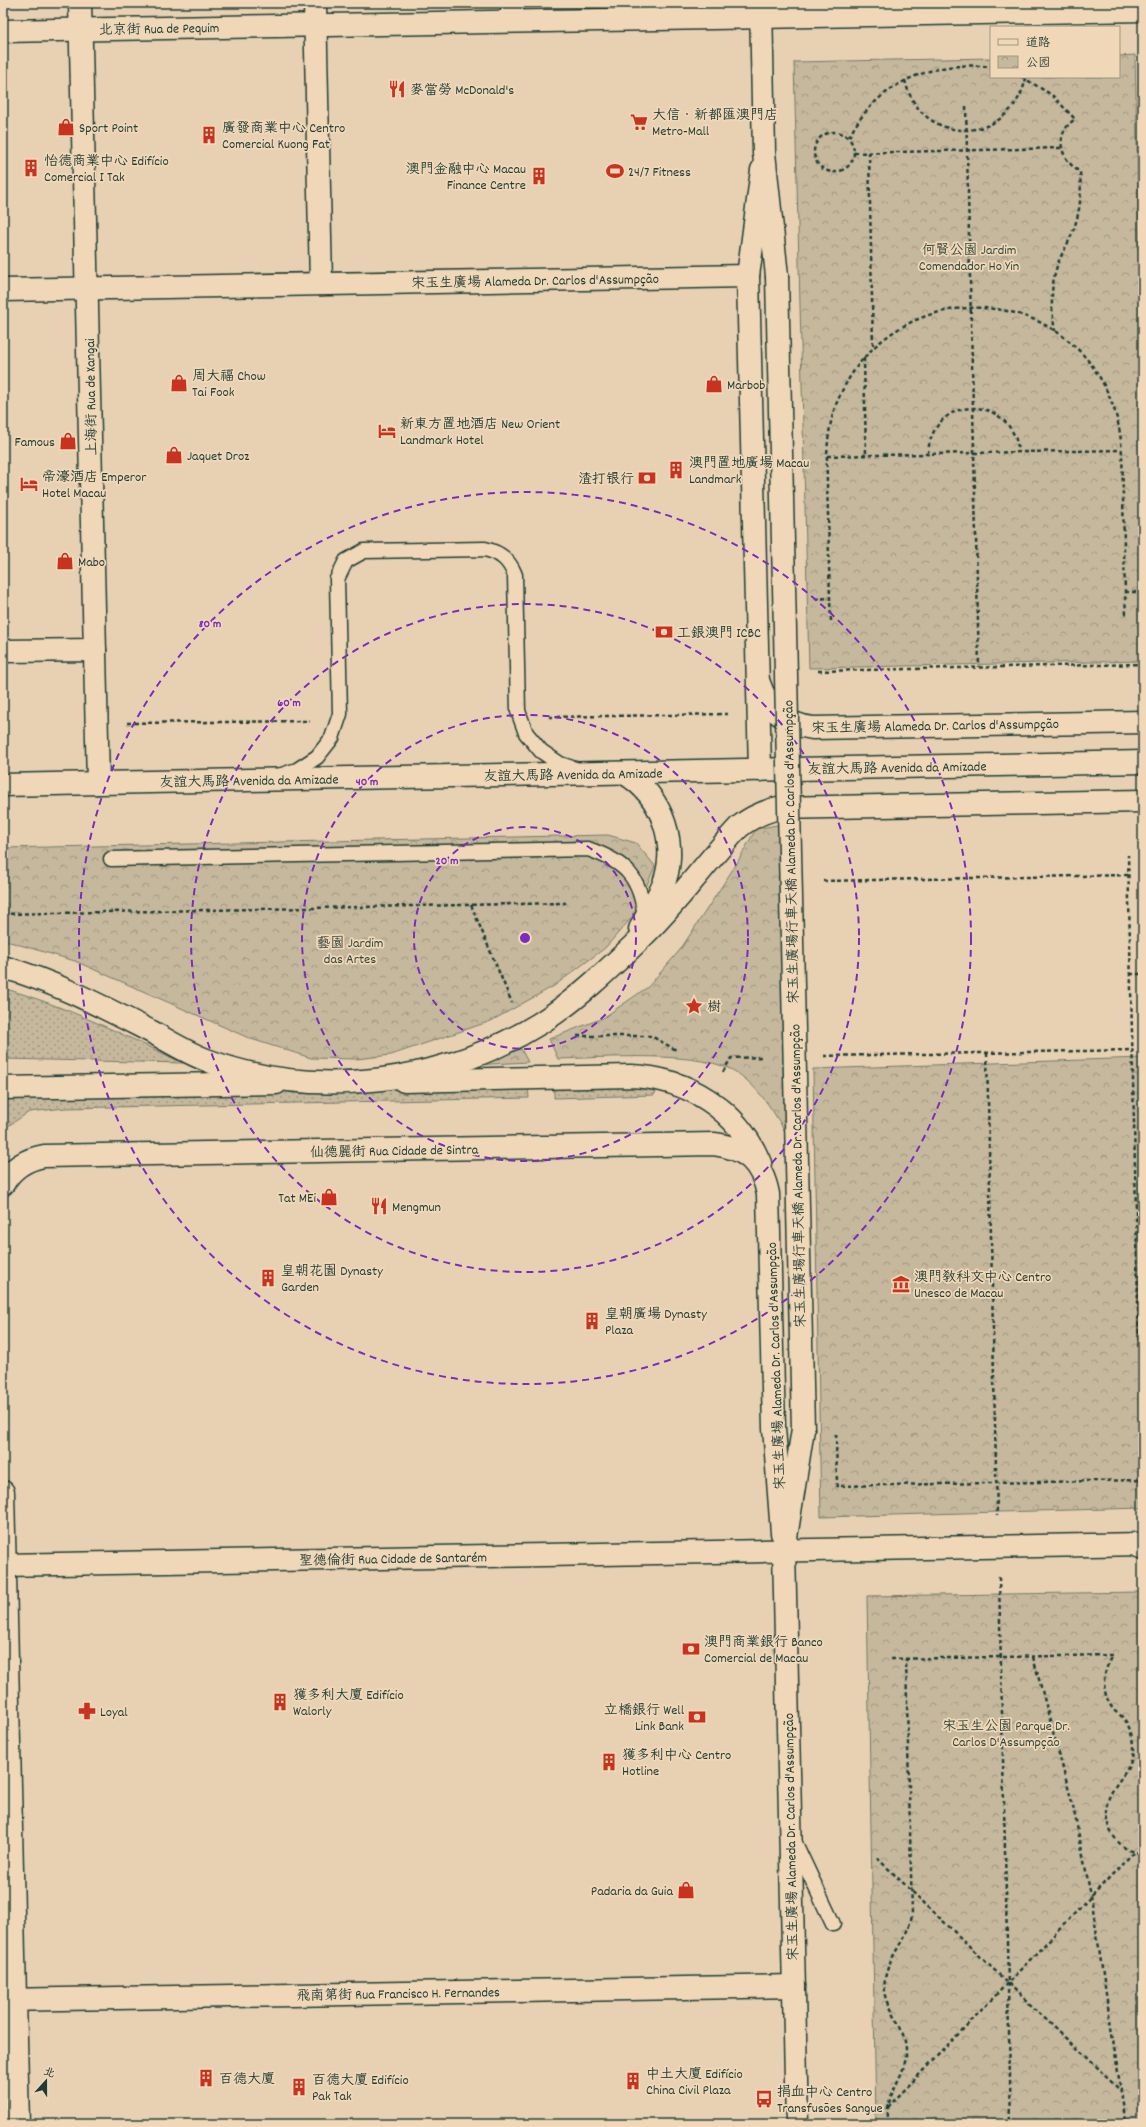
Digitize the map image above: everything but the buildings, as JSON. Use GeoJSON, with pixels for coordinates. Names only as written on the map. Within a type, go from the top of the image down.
{"type":"FeatureCollection","features":[{"type":"Feature","properties":{"kind":"street","name":"上海街 Rua de Xangai"},"geometry":{"type":"LineString","coordinates":[[80,3],[98,783]]}},
{"type":"Feature","properties":{"kind":"street"},"geometry":{"type":"LineString","coordinates":[[3,290],[321,284],[315,3]]}},
{"type":"Feature","properties":{"kind":"street","name":"北京街 Rua de Pequim"},"geometry":{"type":"LineString","coordinates":[[3,31],[316,25],[512,12],[761,10],[1143,10]]}},
{"type":"Feature","properties":{"kind":"street","name":"宋玉生廣場 Alameda Dr. Carlos d'Assumpção"},"geometry":{"type":"LineString","coordinates":[[761,10],[764,153],[777,276]]}},
{"type":"Feature","properties":{"kind":"street","name":"宋玉生廣場 Alameda Dr. Carlos d'Assumpção"},"geometry":{"type":"LineString","coordinates":[[760,770],[748,276],[764,153]]}},
{"type":"Feature","properties":{"kind":"street","name":"宋玉生廣場 Alameda Dr. Carlos d'Assumpção"},"geometry":{"type":"LineString","coordinates":[[321,284],[748,276]]}},
{"type":"Feature","properties":{"kind":"street","name":"宋玉生廣場行車天橋 Alameda Dr. Carlos d'Assumpção"},"geometry":{"type":"LineString","coordinates":[[777,276],[803,1429]]}},
{"type":"Feature","properties":{"kind":"street"},"geometry":{"type":"LineString","coordinates":[[3,651],[95,650]]}},
{"type":"Feature","properties":{"kind":"street","name":"宋玉生廣場 Alameda Dr. Carlos d'Assumpção"},"geometry":{"type":"LineString","coordinates":[[757,672],[761,690],[771,707],[786,719],[804,727],[1143,722]]}},
{"type":"Feature","properties":{"kind":"street","name":"友誼大馬路 Avenida da Amizade"},"geometry":{"type":"LineString","coordinates":[[3,785],[1143,762]]}},
{"type":"Feature","properties":{"kind":"street"},"geometry":{"type":"LineString","coordinates":[[593,982],[637,934],[662,888],[669,858],[669,843],[661,812],[643,787],[624,773]]}},
{"type":"Feature","properties":{"kind":"street"},"geometry":{"type":"LineString","coordinates":[[359,1082],[398,1077],[454,1063],[485,1052],[524,1032],[563,1006],[593,982],[646,933],[739,827],[750,818],[764,812],[778,808],[1143,801]]}},
{"type":"Feature","properties":{"kind":"street"},"geometry":{"type":"LineString","coordinates":[[3,967],[66,989],[207,1061],[265,1076],[327,1082]]}},
{"type":"Feature","properties":{"kind":"street"},"geometry":{"type":"LineString","coordinates":[[3,1088],[631,1076],[665,1081],[698,1093],[717,1106],[734,1122],[754,1150],[766,1183]]}},
{"type":"Feature","properties":{"kind":"street","name":"仙德麗街 Rua Cidade de Sintra"},"geometry":{"type":"LineString","coordinates":[[8,1177],[28,1160],[44,1156],[714,1144],[731,1147],[747,1156],[760,1169],[766,1183]]}},
{"type":"Feature","properties":{"kind":"street","name":"宋玉生廣場 Alameda Dr. Carlos d'Assumpção"},"geometry":{"type":"LineString","coordinates":[[766,1183],[770,1205],[774,1428],[784,1550],[797,2124]]}},
{"type":"Feature","properties":{"kind":"street","name":"宋玉生廣場 Alameda Dr. Carlos d'Assumpção"},"geometry":{"type":"LineString","coordinates":[[784,1550],[803,1429]]}},
{"type":"Feature","properties":{"kind":"street"},"geometry":{"type":"LineString","coordinates":[[3,1492],[9,2000],[18,2124]]}},
{"type":"Feature","properties":{"kind":"street"},"geometry":{"type":"LineString","coordinates":[[784,1550],[1140,1545]]}},
{"type":"Feature","properties":{"kind":"street","name":"聖德倫街 Rua Cidade de Santarém"},"geometry":{"type":"LineString","coordinates":[[4,1565],[784,1550]]}},
{"type":"Feature","properties":{"kind":"street","name":"飛南第街 Rua Francisco H. Fernandes"},"geometry":{"type":"LineString","coordinates":[[9,2000],[794,1986]]}},
{"type":"Feature","properties":{"kind":"lane"},"geometry":{"type":"LineString","coordinates":[[270,780],[297,770],[317,757],[332,738],[340,714],[337,579],[346,561],[354,555],[364,551],[486,549],[496,552],[504,557],[511,565],[515,576],[518,712],[520,718],[526,733],[541,751],[560,764],[589,774]]}},
{"type":"Feature","properties":{"kind":"lane"},"geometry":{"type":"LineString","coordinates":[[111,859],[588,849],[609,856],[624,867],[636,882],[643,900],[645,918]]}},
{"type":"Feature","properties":{"kind":"lane"},"geometry":{"type":"LineString","coordinates":[[790,1832],[833,1924]]}},
{"type":"Feature","properties":{"kind":"path"},"geometry":{"type":"LineString","coordinates":[[848,137],[871,106],[888,91],[905,80],[943,67],[970,65],[990,67]]}},
{"type":"Feature","properties":{"kind":"path"},"geometry":{"type":"LineString","coordinates":[[905,80],[912,99],[925,115],[946,127],[967,130],[991,125],[1004,116],[1018,100],[1024,78],[1052,95],[1075,119],[1063,134],[1062,148],[1064,158],[1070,166],[1080,172],[1082,190],[1078,217],[1058,262],[1053,284],[1051,311],[1055,331]]}},
{"type":"Feature","properties":{"kind":"path"},"geometry":{"type":"LineString","coordinates":[[966,106],[979,667]]}},
{"type":"Feature","properties":{"kind":"path"},"geometry":{"type":"LineString","coordinates":[[837,132],[848,137],[852,143],[854,153],[853,159],[848,167],[836,172],[822,168],[814,157],[813,150],[816,141],[824,134],[837,132]]}},
{"type":"Feature","properties":{"kind":"path"},"geometry":{"type":"LineString","coordinates":[[854,153],[1062,148]]}},
{"type":"Feature","properties":{"kind":"path"},"geometry":{"type":"LineString","coordinates":[[869,152],[873,348]]}},
{"type":"Feature","properties":{"kind":"path"},"geometry":{"type":"LineString","coordinates":[[831,621],[827,456],[830,425],[837,402],[847,381],[864,357],[896,330],[917,319],[940,311],[971,307],[988,308],[1023,315],[1055,331],[1083,355],[1104,385],[1117,419],[1122,450],[1126,616]]}},
{"type":"Feature","properties":{"kind":"path"},"geometry":{"type":"LineString","coordinates":[[864,357],[866,455]]}},
{"type":"Feature","properties":{"kind":"path"},"geometry":{"type":"LineString","coordinates":[[928,454],[930,440],[942,420],[955,412],[973,408],[991,411],[1004,420],[1016,438],[1019,452]]}},
{"type":"Feature","properties":{"kind":"path"},"geometry":{"type":"LineString","coordinates":[[827,456],[1122,450]]}},
{"type":"Feature","properties":{"kind":"path"},"geometry":{"type":"LineString","coordinates":[[1125,592],[1143,592]]}},
{"type":"Feature","properties":{"kind":"path"},"geometry":{"type":"LineString","coordinates":[[814,671],[1143,664]]}},
{"type":"Feature","properties":{"kind":"path"},"geometry":{"type":"LineString","coordinates":[[520,718],[758,713]]}},
{"type":"Feature","properties":{"kind":"path"},"geometry":{"type":"LineString","coordinates":[[121,723],[338,721]]}},
{"type":"Feature","properties":{"kind":"path"},"geometry":{"type":"LineString","coordinates":[[837,1486],[1142,1480],[1128,855]]}},
{"type":"Feature","properties":{"kind":"path"},"geometry":{"type":"LineString","coordinates":[[823,881],[1128,875]]}},
{"type":"Feature","properties":{"kind":"path"},"geometry":{"type":"LineString","coordinates":[[3,914],[566,903]]}},
{"type":"Feature","properties":{"kind":"path"},"geometry":{"type":"LineString","coordinates":[[471,905],[524,1032]]}},
{"type":"Feature","properties":{"kind":"path"},"geometry":{"type":"LineString","coordinates":[[1130,974],[1143,974]]}},
{"type":"Feature","properties":{"kind":"path"},"geometry":{"type":"LineString","coordinates":[[819,1056],[1132,1050]]}},
{"type":"Feature","properties":{"kind":"path"},"geometry":{"type":"LineString","coordinates":[[988,1053],[997,1483]]}},
{"type":"Feature","properties":{"kind":"path"},"geometry":{"type":"LineString","coordinates":[[731,1058],[771,1057]]}},
{"type":"Feature","properties":{"kind":"path"},"geometry":{"type":"LineString","coordinates":[[998,1547],[1011,2124]]}},
{"type":"Feature","properties":{"kind":"path"},"geometry":{"type":"LineString","coordinates":[[891,1659],[1112,1655],[1106,1668],[1104,1682],[1106,1697],[1113,1710],[1124,1720],[1131,1733],[1133,1749],[1130,1764],[1110,1791],[1106,1805],[1107,1820],[1111,1833],[1120,1845],[1133,1853],[1143,1853]]}},
{"type":"Feature","properties":{"kind":"path"},"geometry":{"type":"LineString","coordinates":[[1033,1657],[1073,1806],[1091,1896],[1126,2124]]}},
{"type":"Feature","properties":{"kind":"path"},"geometry":{"type":"LineString","coordinates":[[889,2124],[888,2107],[892,2091],[902,2072],[906,2053],[904,2034],[886,2000],[885,1981],[891,1959],[903,1942],[910,1924],[911,1890],[906,1659]]}},
{"type":"Feature","properties":{"kind":"path"},"geometry":{"type":"LineString","coordinates":[[888,2107],[1133,1853]]}},
{"type":"Feature","properties":{"kind":"path"},"geometry":{"type":"LineString","coordinates":[[877,1858],[1121,2091]]}},
{"type":"Feature","properties":{"kind":"green space","name":"何賢公園 Jardim Comendador Ho Yin"},"geometry":{"type":"Polygon","coordinates":[[[1135,55],[1143,406],[1143,661],[809,668],[794,62],[990,58],[990,78],[1120,78],[1120,56],[1135,55]]]}},
{"type":"Feature","properties":{"kind":"green space"},"geometry":{"type":"Polygon","coordinates":[[[787,823],[789,1138],[773,1112],[755,1088],[739,1074],[723,1066],[702,1061],[678,1058],[625,1057],[558,1059],[549,1039],[603,1018],[648,987],[680,950],[737,863],[756,829],[787,823]]]}},
{"type":"Feature","properties":{"kind":"green space","name":"藝園 Jardim das Artes"},"geometry":{"type":"Polygon","coordinates":[[[608,835],[636,843],[655,866],[634,915],[605,948],[554,986],[491,1021],[391,1055],[356,1059],[311,1058],[251,1039],[75,961],[3,940],[3,848],[608,835]]]}},
{"type":"Feature","properties":{"kind":"green space"},"geometry":{"type":"Polygon","coordinates":[[[3,988],[72,1012],[183,1063],[3,1059],[3,988]]]}},
{"type":"Feature","properties":{"kind":"green space"},"geometry":{"type":"Polygon","coordinates":[[[521,1049],[528,1062],[474,1065],[474,1061],[521,1049]]]}},
{"type":"Feature","properties":{"kind":"green space"},"geometry":{"type":"Polygon","coordinates":[[[1143,1058],[1143,1508],[821,1517],[813,1069],[1143,1058]]]}},
{"type":"Feature","properties":{"kind":"green space"},"geometry":{"type":"Polygon","coordinates":[[[653,1084],[657,1090],[654,1095],[554,1098],[554,1085],[653,1084]]]}},
{"type":"Feature","properties":{"kind":"green space"},"geometry":{"type":"Polygon","coordinates":[[[528,1085],[529,1098],[65,1108],[29,1112],[5,1128],[3,1132],[3,1099],[528,1085]]]}},
{"type":"Feature","properties":{"kind":"green space","name":"宋玉生公園 Parque Dr. Carlos D'Assumpção"},"geometry":{"type":"Polygon","coordinates":[[[1143,1592],[1143,2124],[876,2124],[867,1596],[1143,1592]]]}},
{"type":"Feature","properties":{"kind":"place","name":"麥當勞 McDonald's"},"geometry":{"type":"Point","coordinates":[397,89]}},
{"type":"Feature","properties":{"kind":"place","name":"大信．新都匯澳門店 Metro-Mall"},"geometry":{"type":"Point","coordinates":[639,122]}},
{"type":"Feature","properties":{"kind":"place","name":"Sport Point"},"geometry":{"type":"Point","coordinates":[66,127]}},
{"type":"Feature","properties":{"kind":"place","name":"廣發商業中心 Centro Comercial Kuong Fat"},"geometry":{"type":"Point","coordinates":[209,135]}},
{"type":"Feature","properties":{"kind":"place","name":"怡德商業中心 Edifício Comercial I Tak"},"geometry":{"type":"Point","coordinates":[31,168]}},
{"type":"Feature","properties":{"kind":"place","name":"24/7 Fitness"},"geometry":{"type":"Point","coordinates":[615,171]}},
{"type":"Feature","properties":{"kind":"place","name":"澳門金融中心 Macau Finance Centre"},"geometry":{"type":"Point","coordinates":[539,176]}},
{"type":"Feature","properties":{"kind":"place","name":"周大福 Chow Tai Fook"},"geometry":{"type":"Point","coordinates":[179,383]}},
{"type":"Feature","properties":{"kind":"place","name":"Marbob"},"geometry":{"type":"Point","coordinates":[714,384]}},
{"type":"Feature","properties":{"kind":"place","name":"新東方置地酒店 New Orient Landmark Hotel"},"geometry":{"type":"Point","coordinates":[387,431]}},
{"type":"Feature","properties":{"kind":"place","name":"Famous"},"geometry":{"type":"Point","coordinates":[68,441]}},
{"type":"Feature","properties":{"kind":"place","name":"Jaquet Droz"},"geometry":{"type":"Point","coordinates":[174,455]}},
{"type":"Feature","properties":{"kind":"place","name":"澳門置地廣場 Macau Landmark"},"geometry":{"type":"Point","coordinates":[676,470]}},
{"type":"Feature","properties":{"kind":"place","name":"渣打银行"},"geometry":{"type":"Point","coordinates":[647,478]}},
{"type":"Feature","properties":{"kind":"place","name":"帝濠酒店 Emperor Hotel Macau"},"geometry":{"type":"Point","coordinates":[29,484]}},
{"type":"Feature","properties":{"kind":"place","name":"Mabo"},"geometry":{"type":"Point","coordinates":[65,561]}},
{"type":"Feature","properties":{"kind":"place","name":"工銀澳門 ICBC"},"geometry":{"type":"Point","coordinates":[664,632]}},
{"type":"Feature","properties":{"kind":"place","name":"樹"},"geometry":{"type":"Point","coordinates":[694,1006]}},
{"type":"Feature","properties":{"kind":"place","name":"Tat MEi"},"geometry":{"type":"Point","coordinates":[329,1197]}},
{"type":"Feature","properties":{"kind":"place","name":"Mengmun"},"geometry":{"type":"Point","coordinates":[379,1206]}},
{"type":"Feature","properties":{"kind":"place","name":"皇朝花園 Dynasty Garden"},"geometry":{"type":"Point","coordinates":[268,1278]}},
{"type":"Feature","properties":{"kind":"place","name":"澳門教科文中心 Centro Unesco de Macau"},"geometry":{"type":"Point","coordinates":[901,1284]}},
{"type":"Feature","properties":{"kind":"place","name":"皇朝廣場 Dynasty Plaza"},"geometry":{"type":"Point","coordinates":[592,1321]}},
{"type":"Feature","properties":{"kind":"place","name":"澳門商業銀行 Banco Comercial de Macau"},"geometry":{"type":"Point","coordinates":[691,1649]}},
{"type":"Feature","properties":{"kind":"place","name":"獲多利大廈 Edifício Walorly"},"geometry":{"type":"Point","coordinates":[280,1702]}},
{"type":"Feature","properties":{"kind":"place","name":"Loyal"},"geometry":{"type":"Point","coordinates":[87,1711]}},
{"type":"Feature","properties":{"kind":"place","name":"立橋銀行 Well Link Bank"},"geometry":{"type":"Point","coordinates":[697,1717]}},
{"type":"Feature","properties":{"kind":"place","name":"獲多利中心 Centro Hotline"},"geometry":{"type":"Point","coordinates":[609,1762]}},
{"type":"Feature","properties":{"kind":"place","name":"Padaria da Guia"},"geometry":{"type":"Point","coordinates":[686,1890]}},
{"type":"Feature","properties":{"kind":"place","name":"百德大廈"},"geometry":{"type":"Point","coordinates":[206,2078]}},
{"type":"Feature","properties":{"kind":"place","name":"中土大廈 Edifício China Civil Plaza"},"geometry":{"type":"Point","coordinates":[633,2081]}},
{"type":"Feature","properties":{"kind":"place","name":"百德大廈 Edifício Pak Tak"},"geometry":{"type":"Point","coordinates":[299,2087]}},
{"type":"Feature","properties":{"kind":"place","name":"捐血中心 Centro Transfusões Sangue"},"geometry":{"type":"Point","coordinates":[764,2099]}}]}
